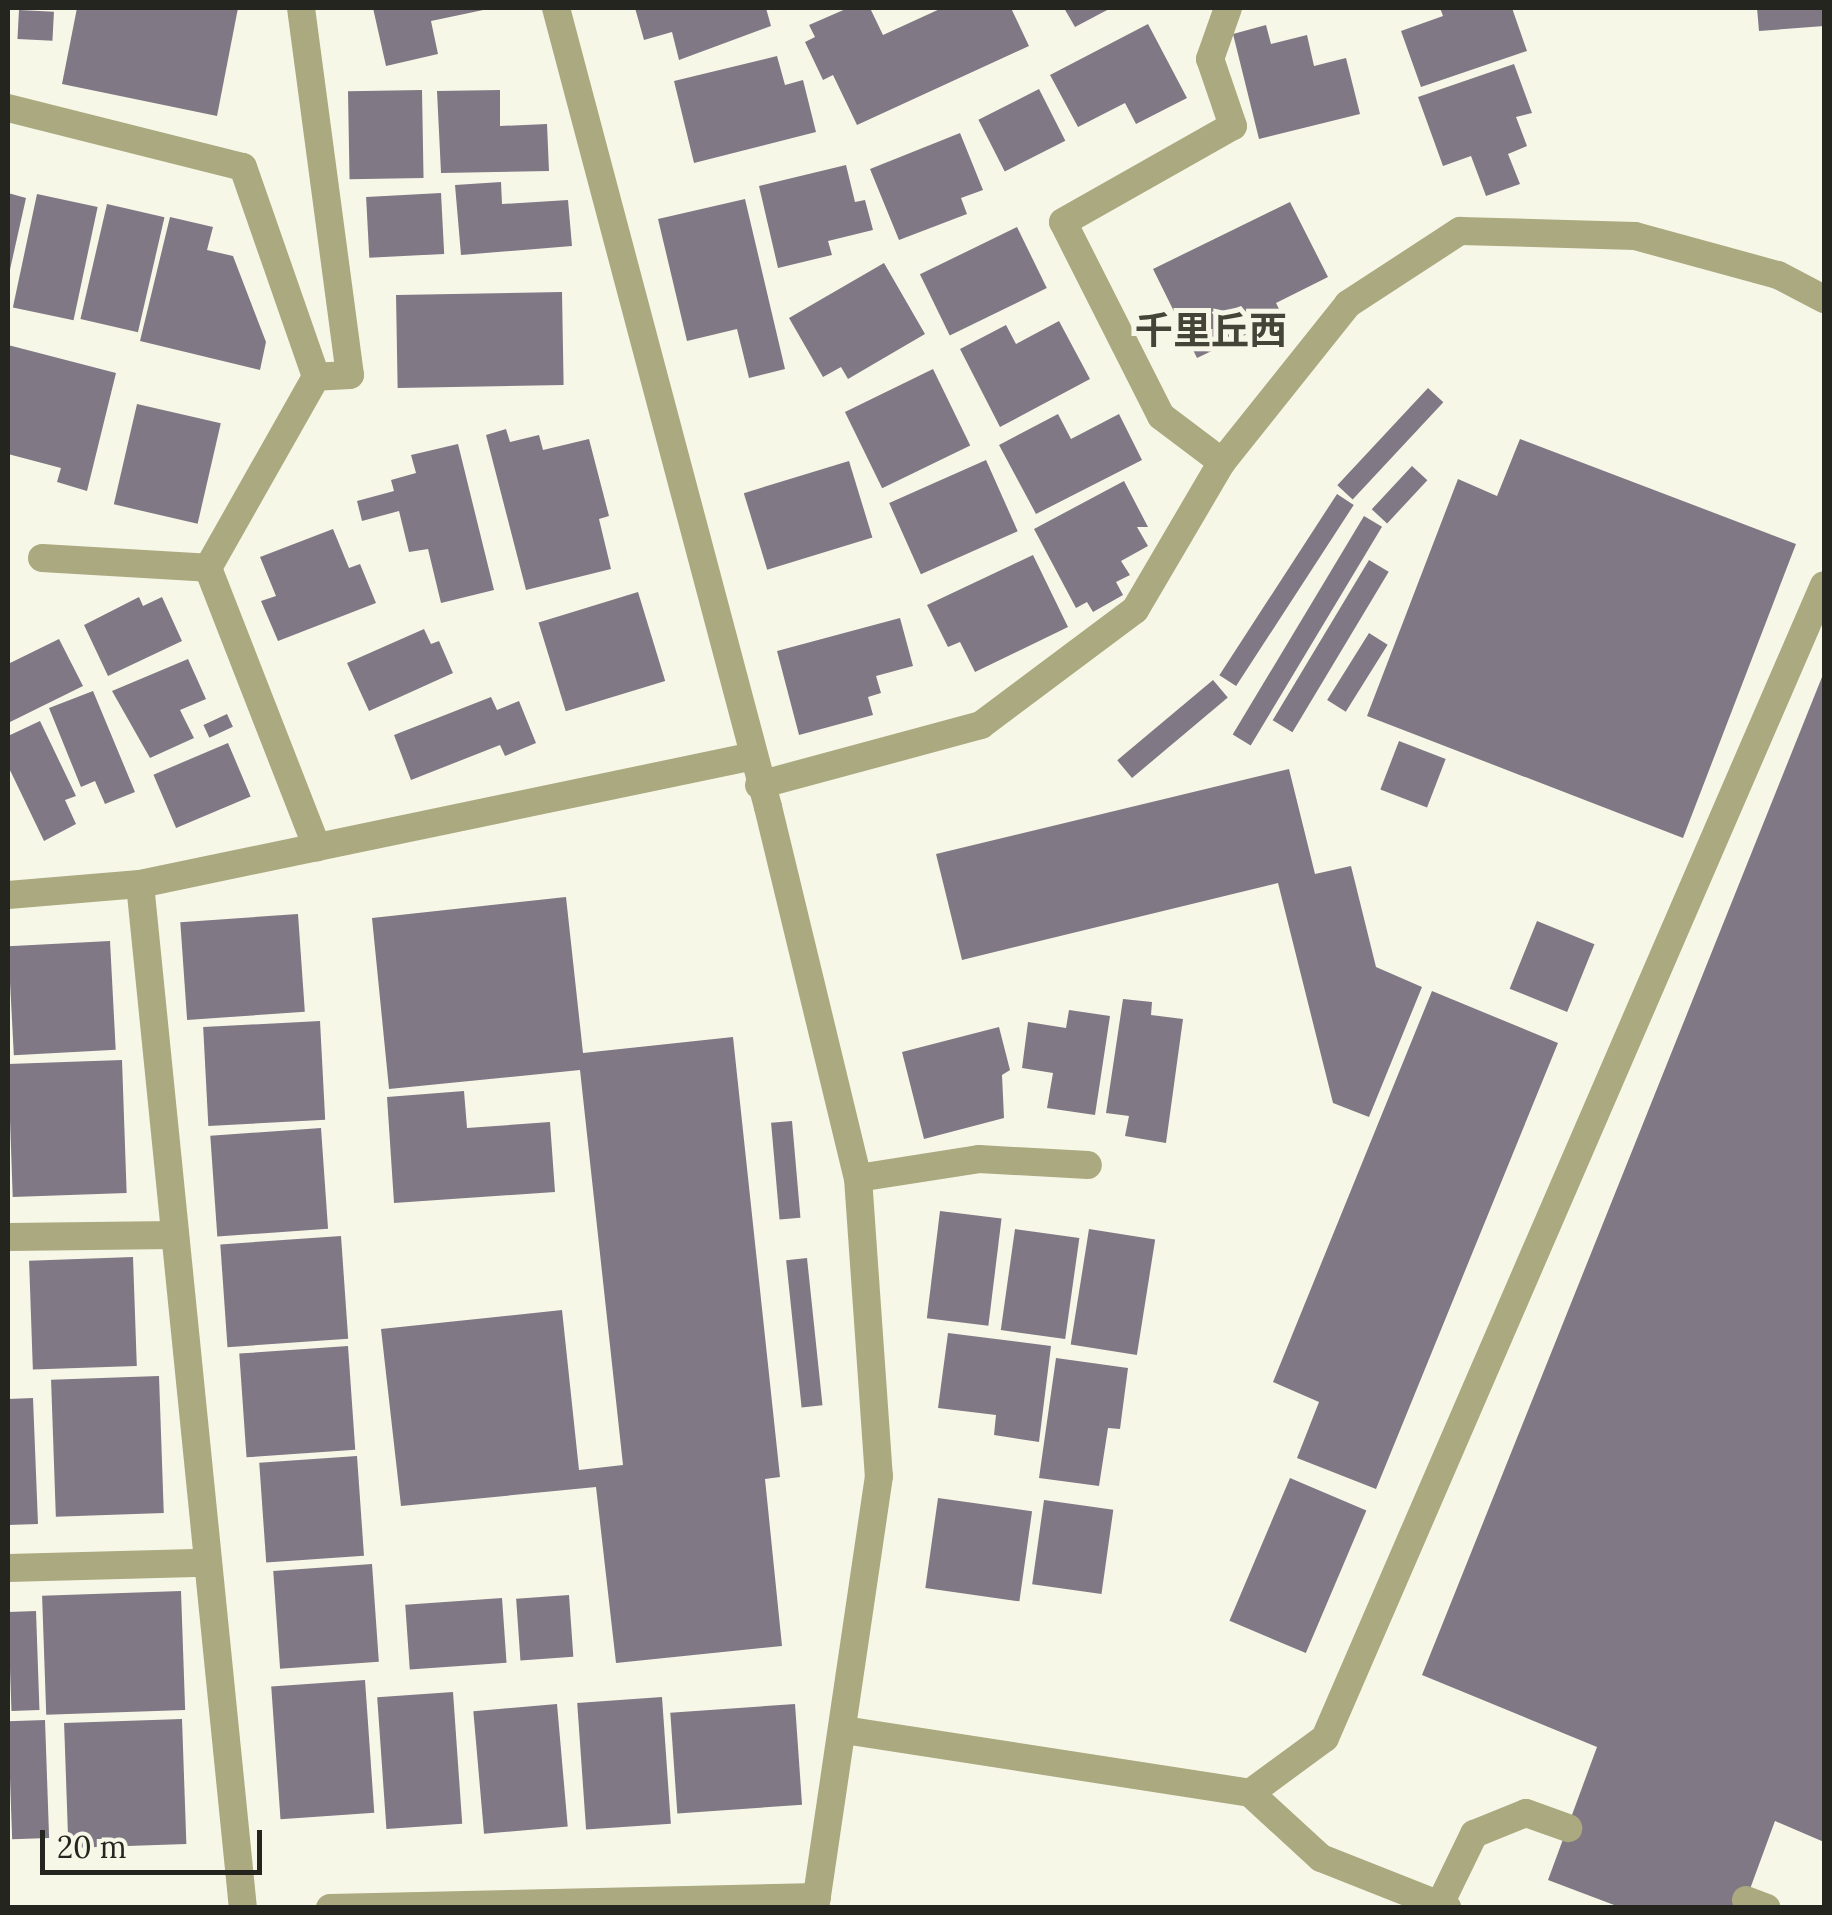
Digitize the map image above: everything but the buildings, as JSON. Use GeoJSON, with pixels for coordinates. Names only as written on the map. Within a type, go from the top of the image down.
{"type":"FeatureCollection","features":[{"type":"Feature","properties":{"kind":"street"},"geometry":{"type":"LineString","coordinates":[[301,8],[350,376],[316,378]]}},
{"type":"Feature","properties":{"kind":"street"},"geometry":{"type":"LineString","coordinates":[[330,1908],[816,1902],[879,1476],[858,1178],[556,8]]}},
{"type":"Feature","properties":{"kind":"street"},"geometry":{"type":"LineString","coordinates":[[1222,462],[1161,416],[1063,222],[1233,126],[1210,59],[1228,8]]}},
{"type":"Feature","properties":{"kind":"street"},"geometry":{"type":"LineString","coordinates":[[8,108],[242,167],[316,378],[208,568]]}},
{"type":"Feature","properties":{"kind":"street"},"geometry":{"type":"LineString","coordinates":[[759,786],[981,725],[1135,610],[1222,462],[1348,304],[1460,231],[1635,236],[1778,275],[1824,299]]}},
{"type":"Feature","properties":{"kind":"street"},"geometry":{"type":"LineString","coordinates":[[42,558],[208,568]]}},
{"type":"Feature","properties":{"kind":"street"},"geometry":{"type":"LineString","coordinates":[[208,568],[317,848]]}},
{"type":"Feature","properties":{"kind":"street"},"geometry":{"type":"LineString","coordinates":[[1250,1794],[1325,1738],[1824,585]]}},
{"type":"Feature","properties":{"kind":"street"},"geometry":{"type":"LineString","coordinates":[[8,894],[140,884],[750,757]]}},
{"type":"Feature","properties":{"kind":"street"},"geometry":{"type":"LineString","coordinates":[[140,884],[205,1563],[243,1908]]}},
{"type":"Feature","properties":{"kind":"street"},"geometry":{"type":"LineString","coordinates":[[858,1178],[978,1159],[1088,1164]]}},
{"type":"Feature","properties":{"kind":"street"},"geometry":{"type":"LineString","coordinates":[[8,1237],[174,1235]]}},
{"type":"Feature","properties":{"kind":"street"},"geometry":{"type":"LineString","coordinates":[[8,1568],[205,1563]]}},
{"type":"Feature","properties":{"kind":"street"},"geometry":{"type":"LineString","coordinates":[[844,1730],[1250,1794],[1321,1858],[1443,1906],[1474,1834],[1526,1813],[1568,1828]]}},
{"type":"Feature","properties":{"kind":"district","name":"千里丘西"},"geometry":{"type":"Point","coordinates":[1211,331]}}]}
